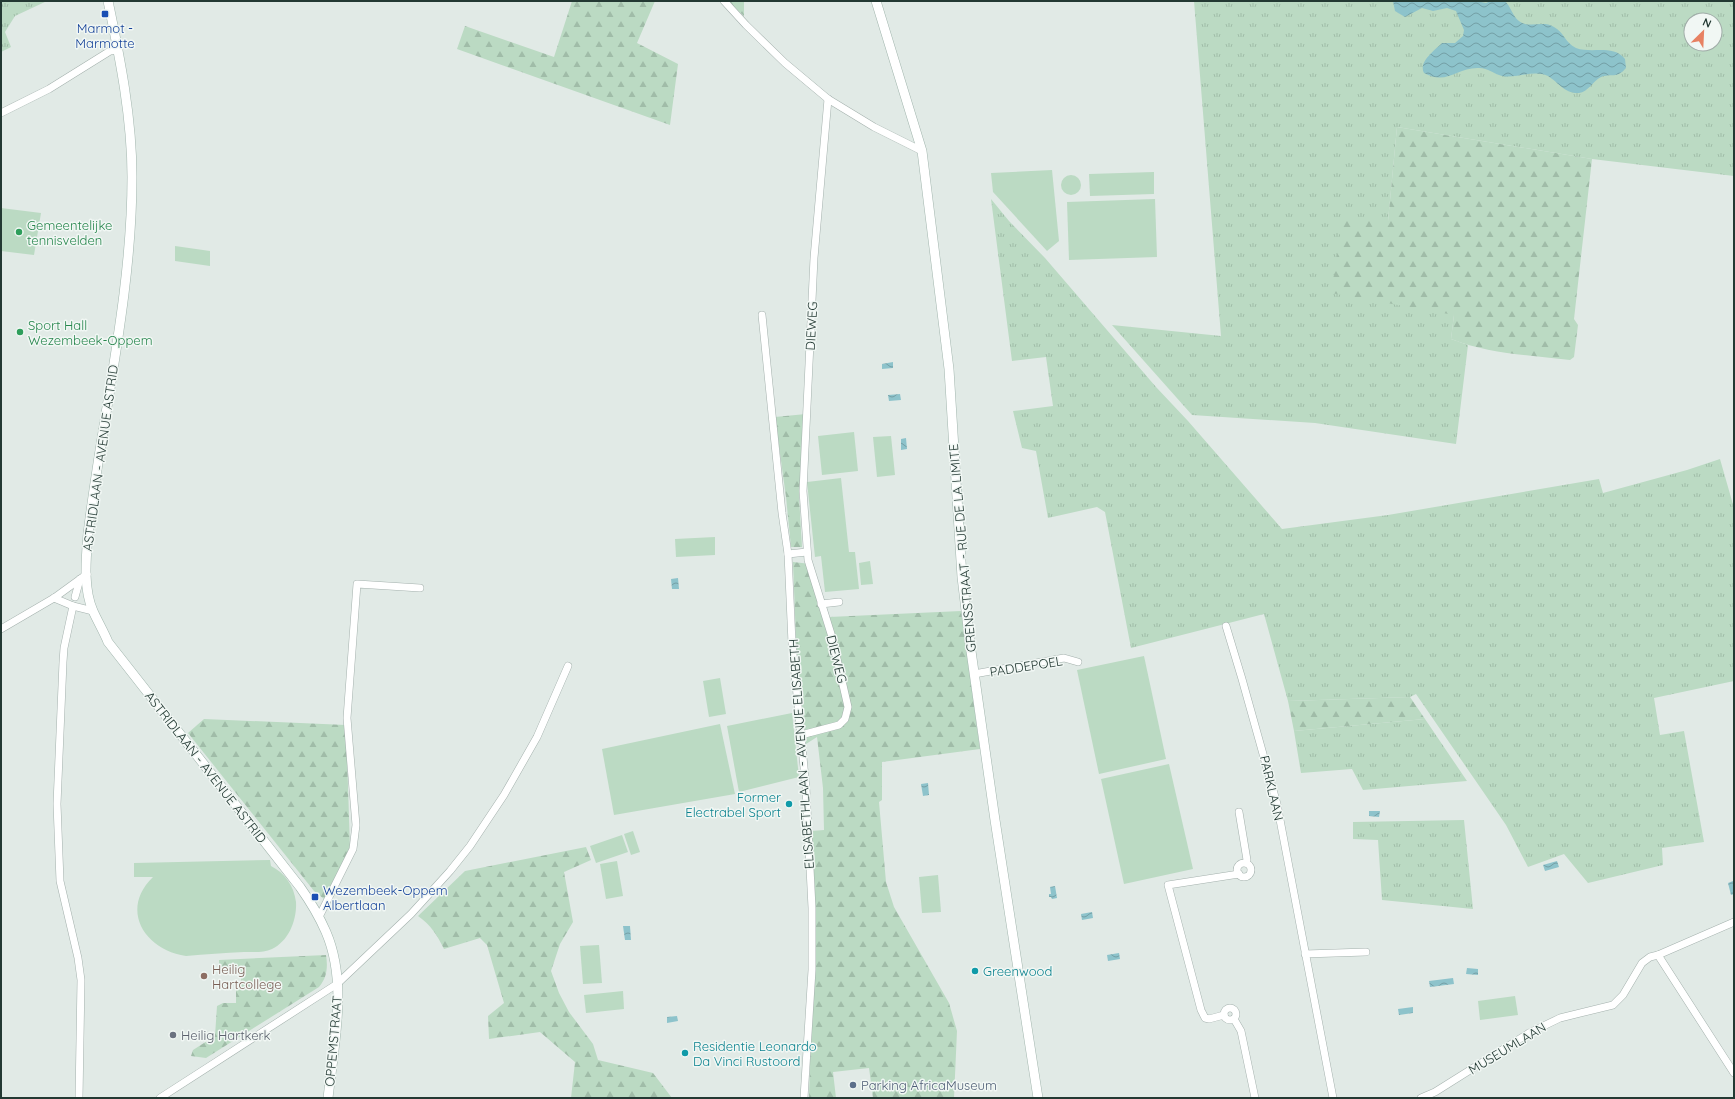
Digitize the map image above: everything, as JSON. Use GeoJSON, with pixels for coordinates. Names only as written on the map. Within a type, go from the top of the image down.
{"type":"FeatureCollection","features":[{"type":"Feature","properties":{"kind":"street","name":"ASTRIDLAAN - AVENUE ASTRID"},"geometry":{"type":"LineString","coordinates":[[108,1],[118,50],[132,160],[130,238],[89,528],[84,576],[93,611],[111,646],[300,887],[319,917],[330,946],[337,984]]}},
{"type":"Feature","properties":{"kind":"street"},"geometry":{"type":"LineString","coordinates":[[724,1],[785,63],[828,99],[874,127],[922,151]]}},
{"type":"Feature","properties":{"kind":"street","name":"GRENSSTRAAT - RUE DE LA LIMITE"},"geometry":{"type":"LineString","coordinates":[[876,1],[922,151],[949,369],[962,577],[974,674],[1038,1098]]}},
{"type":"Feature","properties":{"kind":"street"},"geometry":{"type":"LineString","coordinates":[[1,113],[49,88],[110,51],[118,50]]}},
{"type":"Feature","properties":{"kind":"street","name":"DIEWEG"},"geometry":{"type":"LineString","coordinates":[[801,735],[836,727],[844,721],[847,712],[846,694],[838,657],[806,552],[803,477],[814,258],[828,99]]}},
{"type":"Feature","properties":{"kind":"street","name":"ELISABETHLAAN - AVENUE ELISABETH"},"geometry":{"type":"LineString","coordinates":[[762,315],[782,513],[788,554],[792,643],[806,788],[812,970],[804,1098]]}},
{"type":"Feature","properties":{"kind":"street"},"geometry":{"type":"LineString","coordinates":[[788,554],[806,552]]}},
{"type":"Feature","properties":{"kind":"street"},"geometry":{"type":"LineString","coordinates":[[74,597],[84,576]]}},
{"type":"Feature","properties":{"kind":"street"},"geometry":{"type":"LineString","coordinates":[[1,629],[54,598],[84,576]]}},
{"type":"Feature","properties":{"kind":"street"},"geometry":{"type":"LineString","coordinates":[[319,917],[353,849],[356,825],[347,718],[357,584],[420,588]]}},
{"type":"Feature","properties":{"kind":"street"},"geometry":{"type":"LineString","coordinates":[[54,598],[73,606],[93,611]]}},
{"type":"Feature","properties":{"kind":"street"},"geometry":{"type":"LineString","coordinates":[[822,604],[839,602]]}},
{"type":"Feature","properties":{"kind":"street"},"geometry":{"type":"LineString","coordinates":[[73,606],[62,662],[57,804],[60,881],[78,958],[81,980],[79,1098]]}},
{"type":"Feature","properties":{"kind":"street","name":"PARKLAAN"},"geometry":{"type":"LineString","coordinates":[[1226,626],[1270,776],[1333,1098]]}},
{"type":"Feature","properties":{"kind":"street","name":"PADDEPOEL"},"geometry":{"type":"LineString","coordinates":[[974,674],[1064,658],[1078,662]]}},
{"type":"Feature","properties":{"kind":"street"},"geometry":{"type":"LineString","coordinates":[[160,1098],[337,984],[408,916],[450,871],[470,846],[504,795],[528,755],[568,666]]}},
{"type":"Feature","properties":{"kind":"street"},"geometry":{"type":"LineString","coordinates":[[1239,812],[1248,860],[1246,863],[1239,865],[1237,869],[1239,874],[1168,885],[1201,1010],[1205,1018],[1209,1019],[1224,1015],[1227,1009],[1233,1009],[1236,1015],[1234,1019],[1241,1031],[1255,1098]]}},
{"type":"Feature","properties":{"kind":"street","name":"MUSEUMLAAN"},"geometry":{"type":"LineString","coordinates":[[1421,1098],[1435,1092],[1529,1033],[1560,1018],[1613,1005],[1623,995],[1642,963],[1650,958],[1734,922]]}},
{"type":"Feature","properties":{"kind":"street"},"geometry":{"type":"LineString","coordinates":[[1306,954],[1366,952]]}},
{"type":"Feature","properties":{"kind":"street"},"geometry":{"type":"LineString","coordinates":[[1658,955],[1734,1073]]}},
{"type":"Feature","properties":{"kind":"street","name":"OPPEMSTRAAT"},"geometry":{"type":"LineString","coordinates":[[328,1098],[337,1010],[337,984]]}},
{"type":"Feature","properties":{"kind":"green space"},"geometry":{"type":"Polygon","coordinates":[[[1,1],[47,1],[15,16],[5,32],[11,47],[1,52],[1,1]]]}},
{"type":"Feature","properties":{"kind":"green space"},"geometry":{"type":"Polygon","coordinates":[[[572,1],[655,1],[637,43],[678,64],[670,125],[457,49],[465,26],[554,57],[572,1]]]}},
{"type":"Feature","properties":{"kind":"green space"},"geometry":{"type":"Polygon","coordinates":[[[727,1],[744,1],[744,16],[727,1]]]}},
{"type":"Feature","properties":{"kind":"green space"},"geometry":{"type":"Polygon","coordinates":[[[1194,1],[1734,1],[1734,176],[1592,159],[1397,127],[1388,221],[1454,315],[1451,339],[1468,345],[1456,444],[1315,423],[1192,415],[1112,325],[1221,336],[1194,1]]]}},
{"type":"Feature","properties":{"kind":"green space"},"geometry":{"type":"Polygon","coordinates":[[[1397,127],[1592,159],[1574,319],[1578,325],[1574,357],[1570,360],[1480,348],[1451,339],[1454,315],[1331,293],[1343,216],[1388,221],[1397,127]]]}},
{"type":"Feature","properties":{"kind":"green space"},"geometry":{"type":"Polygon","coordinates":[[[1052,170],[1059,241],[1047,251],[993,192],[991,173],[1052,170]]]}},
{"type":"Feature","properties":{"kind":"green space"},"geometry":{"type":"Polygon","coordinates":[[[1154,172],[1154,194],[1090,196],[1089,174],[1154,172]]]}},
{"type":"Feature","properties":{"kind":"green space"},"geometry":{"type":"Polygon","coordinates":[[[1071,175],[1078,178],[1081,185],[1078,192],[1071,195],[1064,192],[1061,185],[1064,178],[1071,175]]]}},
{"type":"Feature","properties":{"kind":"green space"},"geometry":{"type":"Polygon","coordinates":[[[991,199],[1009,221],[1045,258],[1156,387],[1188,421],[1282,529],[1388,515],[1599,479],[1603,493],[1687,470],[1720,459],[1734,508],[1734,681],[1654,698],[1660,735],[1684,731],[1704,842],[1662,848],[1663,865],[1588,883],[1564,854],[1528,867],[1506,825],[1416,694],[1410,697],[1288,701],[1264,614],[1131,648],[1105,512],[1097,507],[1048,518],[1036,451],[1022,448],[1013,411],[1053,406],[1046,357],[1012,361],[991,199]]]}},
{"type":"Feature","properties":{"kind":"green space"},"geometry":{"type":"Polygon","coordinates":[[[1155,199],[1157,257],[1069,260],[1067,202],[1155,199]]]}},
{"type":"Feature","properties":{"kind":"green space","name":"Gemeentelijke tennisvelden"},"geometry":{"type":"Polygon","coordinates":[[[1,208],[41,213],[34,255],[1,251],[1,208]]]}},
{"type":"Feature","properties":{"kind":"green space"},"geometry":{"type":"Polygon","coordinates":[[[175,246],[210,251],[210,266],[175,261],[175,246]]]}},
{"type":"Feature","properties":{"kind":"green space"},"geometry":{"type":"Polygon","coordinates":[[[806,414],[799,496],[802,547],[791,547],[775,417],[806,414]]]}},
{"type":"Feature","properties":{"kind":"green space"},"geometry":{"type":"Polygon","coordinates":[[[854,432],[858,471],[822,475],[818,436],[854,432]]]}},
{"type":"Feature","properties":{"kind":"green space"},"geometry":{"type":"Polygon","coordinates":[[[891,436],[895,475],[877,477],[873,437],[891,436]]]}},
{"type":"Feature","properties":{"kind":"green space"},"geometry":{"type":"Polygon","coordinates":[[[841,478],[849,552],[855,552],[859,589],[825,592],[821,556],[815,557],[807,482],[841,478]]]}},
{"type":"Feature","properties":{"kind":"green space"},"geometry":{"type":"Polygon","coordinates":[[[715,537],[715,555],[676,557],[675,539],[715,537]]]}},
{"type":"Feature","properties":{"kind":"green space"},"geometry":{"type":"Polygon","coordinates":[[[870,561],[873,584],[861,585],[859,563],[870,561]]]}},
{"type":"Feature","properties":{"kind":"green space"},"geometry":{"type":"Polygon","coordinates":[[[793,562],[811,564],[829,617],[961,611],[980,749],[882,762],[882,800],[879,802],[886,882],[894,907],[949,1003],[957,1031],[954,1098],[873,1098],[869,1068],[833,1072],[836,1098],[809,1098],[815,894],[811,831],[824,830],[823,788],[817,737],[806,744],[796,642],[793,562]]]}},
{"type":"Feature","properties":{"kind":"green space"},"geometry":{"type":"Polygon","coordinates":[[[1144,656],[1166,759],[1099,774],[1077,670],[1144,656]]]}},
{"type":"Feature","properties":{"kind":"green space"},"geometry":{"type":"Polygon","coordinates":[[[720,678],[726,714],[709,717],[703,681],[720,678]]]}},
{"type":"Feature","properties":{"kind":"green space"},"geometry":{"type":"Polygon","coordinates":[[[1410,697],[1425,719],[1294,731],[1288,701],[1410,697]]]}},
{"type":"Feature","properties":{"kind":"green space"},"geometry":{"type":"Polygon","coordinates":[[[792,713],[799,777],[739,792],[727,726],[792,713]]]}},
{"type":"Feature","properties":{"kind":"green space"},"geometry":{"type":"Polygon","coordinates":[[[204,719],[346,725],[350,848],[324,899],[314,891],[188,733],[204,719]]]}},
{"type":"Feature","properties":{"kind":"green space"},"geometry":{"type":"Polygon","coordinates":[[[1425,719],[1467,781],[1363,790],[1352,769],[1301,773],[1294,731],[1425,719]]]}},
{"type":"Feature","properties":{"kind":"green space"},"geometry":{"type":"Polygon","coordinates":[[[720,724],[735,794],[614,815],[602,749],[720,724]]]}},
{"type":"Feature","properties":{"kind":"green space"},"geometry":{"type":"Polygon","coordinates":[[[1169,764],[1193,869],[1124,884],[1101,779],[1169,764]]]}},
{"type":"Feature","properties":{"kind":"green space"},"geometry":{"type":"Polygon","coordinates":[[[1464,820],[1473,909],[1382,900],[1378,840],[1353,839],[1353,822],[1464,820]]]}},
{"type":"Feature","properties":{"kind":"green space"},"geometry":{"type":"Polygon","coordinates":[[[633,831],[640,852],[631,855],[624,834],[633,831]]]}},
{"type":"Feature","properties":{"kind":"green space"},"geometry":{"type":"Polygon","coordinates":[[[622,835],[628,852],[596,863],[590,846],[622,835]]]}},
{"type":"Feature","properties":{"kind":"green space"},"geometry":{"type":"Polygon","coordinates":[[[586,847],[591,860],[564,872],[573,922],[560,944],[551,971],[559,993],[569,1012],[593,1044],[598,1060],[653,1073],[672,1098],[571,1098],[575,1062],[540,1032],[489,1039],[488,1016],[504,1003],[487,945],[480,938],[444,949],[439,939],[427,923],[418,916],[465,871],[586,847]]]}},
{"type":"Feature","properties":{"kind":"green space"},"geometry":{"type":"Polygon","coordinates":[[[270,860],[271,866],[281,872],[291,885],[296,902],[295,916],[291,929],[283,941],[272,949],[262,952],[186,956],[171,952],[159,946],[141,927],[138,915],[138,902],[143,890],[153,877],[134,877],[134,863],[270,860]]]}},
{"type":"Feature","properties":{"kind":"green space"},"geometry":{"type":"Polygon","coordinates":[[[617,861],[623,896],[606,899],[600,864],[617,861]]]}},
{"type":"Feature","properties":{"kind":"green space"},"geometry":{"type":"Polygon","coordinates":[[[938,875],[941,912],[922,913],[919,877],[938,875]]]}},
{"type":"Feature","properties":{"kind":"green space"},"geometry":{"type":"Polygon","coordinates":[[[599,945],[602,983],[583,984],[580,946],[599,945]]]}},
{"type":"Feature","properties":{"kind":"green space"},"geometry":{"type":"Polygon","coordinates":[[[326,955],[326,972],[324,980],[319,987],[206,1058],[191,1056],[193,1050],[215,1036],[217,1006],[223,1003],[236,1003],[236,985],[241,984],[241,970],[219,970],[219,960],[326,955]]]}},
{"type":"Feature","properties":{"kind":"green space"},"geometry":{"type":"Polygon","coordinates":[[[623,991],[624,1009],[586,1013],[584,995],[623,991]]]}},
{"type":"Feature","properties":{"kind":"green space"},"geometry":{"type":"Polygon","coordinates":[[[1515,996],[1518,1015],[1480,1020],[1478,1001],[1515,996]]]}},
{"type":"Feature","properties":{"kind":"water"},"geometry":{"type":"Polygon","coordinates":[[[1393,1],[1476,1],[1486,3],[1491,1],[1505,1],[1519,21],[1532,25],[1550,25],[1557,29],[1572,46],[1582,50],[1608,51],[1620,54],[1625,59],[1626,68],[1617,75],[1601,77],[1588,89],[1579,93],[1570,92],[1548,76],[1537,73],[1508,77],[1485,69],[1471,68],[1439,78],[1424,73],[1423,65],[1428,56],[1435,49],[1442,43],[1455,43],[1463,36],[1464,30],[1456,11],[1447,8],[1433,11],[1422,8],[1405,17],[1395,11],[1393,1]]]}},
{"type":"Feature","properties":{"kind":"water"},"geometry":{"type":"Polygon","coordinates":[[[893,362],[893,368],[882,369],[882,364],[893,362]]]}},
{"type":"Feature","properties":{"kind":"water"},"geometry":{"type":"Polygon","coordinates":[[[900,394],[901,400],[889,401],[888,395],[900,394]]]}},
{"type":"Feature","properties":{"kind":"water"},"geometry":{"type":"Polygon","coordinates":[[[906,438],[907,449],[901,450],[901,439],[906,438]]]}},
{"type":"Feature","properties":{"kind":"water"},"geometry":{"type":"Polygon","coordinates":[[[678,578],[679,589],[672,589],[671,579],[678,578]]]}},
{"type":"Feature","properties":{"kind":"water"},"geometry":{"type":"Polygon","coordinates":[[[928,783],[929,795],[923,796],[921,784],[928,783]]]}},
{"type":"Feature","properties":{"kind":"water"},"geometry":{"type":"Polygon","coordinates":[[[1369,811],[1380,811],[1379,817],[1369,816],[1369,811]]]}},
{"type":"Feature","properties":{"kind":"water"},"geometry":{"type":"Polygon","coordinates":[[[1557,861],[1559,867],[1545,871],[1543,865],[1557,861]]]}},
{"type":"Feature","properties":{"kind":"water"},"geometry":{"type":"Polygon","coordinates":[[[1733,881],[1734,894],[1731,895],[1728,883],[1733,881]]]}},
{"type":"Feature","properties":{"kind":"water"},"geometry":{"type":"Polygon","coordinates":[[[1055,886],[1057,898],[1052,899],[1049,897],[1049,894],[1051,894],[1050,887],[1055,886]]]}},
{"type":"Feature","properties":{"kind":"water"},"geometry":{"type":"Polygon","coordinates":[[[1092,912],[1093,918],[1082,920],[1081,914],[1092,912]]]}},
{"type":"Feature","properties":{"kind":"water"},"geometry":{"type":"Polygon","coordinates":[[[623,926],[630,926],[631,940],[625,940],[623,926]]]}},
{"type":"Feature","properties":{"kind":"water"},"geometry":{"type":"Polygon","coordinates":[[[1119,953],[1120,959],[1108,961],[1107,955],[1119,953]]]}},
{"type":"Feature","properties":{"kind":"water"},"geometry":{"type":"Polygon","coordinates":[[[1467,968],[1478,969],[1478,975],[1466,974],[1467,968]]]}},
{"type":"Feature","properties":{"kind":"water"},"geometry":{"type":"Polygon","coordinates":[[[1453,978],[1454,984],[1430,987],[1429,981],[1453,978]]]}},
{"type":"Feature","properties":{"kind":"water"},"geometry":{"type":"Polygon","coordinates":[[[1413,1007],[1413,1013],[1399,1015],[1398,1009],[1413,1007]]]}},
{"type":"Feature","properties":{"kind":"water"},"geometry":{"type":"Polygon","coordinates":[[[677,1016],[678,1021],[667,1023],[667,1017],[677,1016]]]}},
{"type":"Feature","properties":{"kind":"place","name":"Marmot - Marmotte"},"geometry":{"type":"Point","coordinates":[105,14]}},
{"type":"Feature","properties":{"kind":"place","name":"Gemeentelijke tennisvelden"},"geometry":{"type":"Point","coordinates":[19,232]}},
{"type":"Feature","properties":{"kind":"place","name":"Sport Hall Wezembeek-Oppem"},"geometry":{"type":"Point","coordinates":[20,332]}},
{"type":"Feature","properties":{"kind":"place","name":"Former Electrabel Sport"},"geometry":{"type":"Point","coordinates":[789,804]}},
{"type":"Feature","properties":{"kind":"place","name":"Wezembeek-Oppem Albertlaan"},"geometry":{"type":"Point","coordinates":[315,897]}},
{"type":"Feature","properties":{"kind":"place","name":"Greenwood"},"geometry":{"type":"Point","coordinates":[975,971]}},
{"type":"Feature","properties":{"kind":"place","name":"Heilig Hartcollege"},"geometry":{"type":"Point","coordinates":[204,976]}},
{"type":"Feature","properties":{"kind":"place","name":"Heilig Hartkerk"},"geometry":{"type":"Point","coordinates":[173,1035]}},
{"type":"Feature","properties":{"kind":"place","name":"Residentie Leonardo Da Vinci Rustoord"},"geometry":{"type":"Point","coordinates":[685,1053]}},
{"type":"Feature","properties":{"kind":"place","name":"Parking AfricaMuseum"},"geometry":{"type":"Point","coordinates":[853,1085]}}]}
